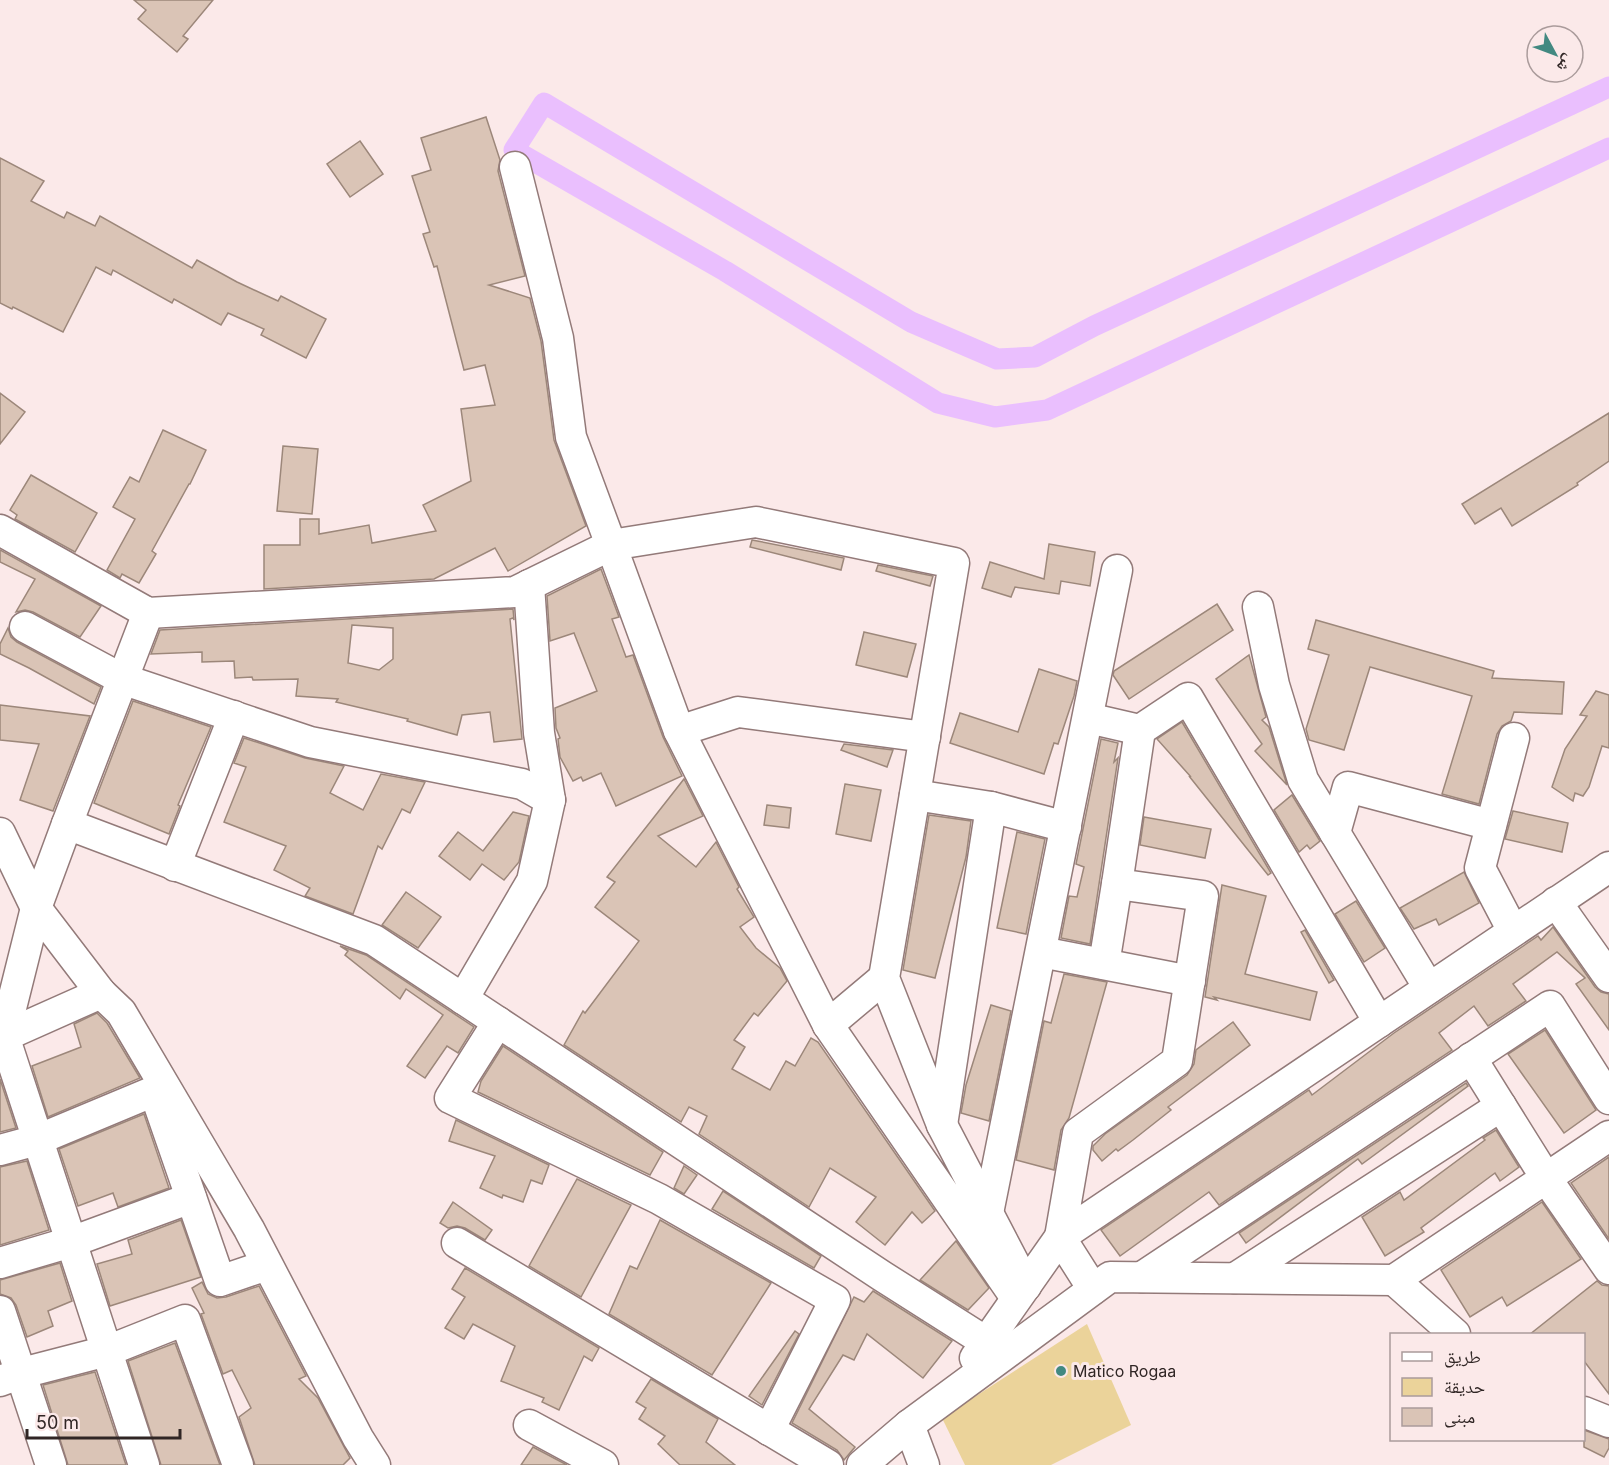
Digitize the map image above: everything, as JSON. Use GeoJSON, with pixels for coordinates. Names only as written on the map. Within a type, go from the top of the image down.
{"type":"FeatureCollection","features":[{"type":"Feature","properties":{"kind":"street"},"geometry":{"type":"LineString","coordinates":[[515,166],[558,338],[572,437],[679,731],[828,1025],[1021,1292]]}},
{"type":"Feature","properties":{"kind":"street"},"geometry":{"type":"LineString","coordinates":[[0,530],[148,613],[515,592],[611,545],[756,522],[954,563],[884,978],[942,1125],[988,1213],[1021,1292]]}},
{"type":"Feature","properties":{"kind":"street"},"geometry":{"type":"LineString","coordinates":[[988,1213],[1117,570]]}},
{"type":"Feature","properties":{"kind":"street"},"geometry":{"type":"LineString","coordinates":[[463,999],[532,881],[550,800],[539,733],[529,585]]}},
{"type":"Feature","properties":{"kind":"street"},"geometry":{"type":"LineString","coordinates":[[1258,607],[1274,685],[1303,780],[1429,988]]}},
{"type":"Feature","properties":{"kind":"street"},"geometry":{"type":"LineString","coordinates":[[144,1465],[2,1037],[36,908],[148,613]]}},
{"type":"Feature","properties":{"kind":"street"},"geometry":{"type":"LineString","coordinates":[[25,627],[122,679],[310,742],[522,784],[550,800]]}},
{"type":"Feature","properties":{"kind":"street"},"geometry":{"type":"LineString","coordinates":[[1088,718],[1140,729],[1188,698],[1379,1022]]}},
{"type":"Feature","properties":{"kind":"street"},"geometry":{"type":"LineString","coordinates":[[679,731],[738,712],[924,737]]}},
{"type":"Feature","properties":{"kind":"street"},"geometry":{"type":"LineString","coordinates":[[175,866],[234,716]]}},
{"type":"Feature","properties":{"kind":"street"},"geometry":{"type":"LineString","coordinates":[[1104,964],[1140,729]]}},
{"type":"Feature","properties":{"kind":"street"},"geometry":{"type":"LineString","coordinates":[[1513,932],[1480,868],[1514,738]]}},
{"type":"Feature","properties":{"kind":"street"},"geometry":{"type":"LineString","coordinates":[[1335,833],[1348,787],[1491,825]]}},
{"type":"Feature","properties":{"kind":"street"},"geometry":{"type":"LineString","coordinates":[[915,795],[992,807],[1066,827]]}},
{"type":"Feature","properties":{"kind":"street"},"geometry":{"type":"LineString","coordinates":[[942,1125],[992,807]]}},
{"type":"Feature","properties":{"kind":"street"},"geometry":{"type":"LineString","coordinates":[[67,824],[374,940],[872,1270],[986,1342]]}},
{"type":"Feature","properties":{"kind":"street"},"geometry":{"type":"LineString","coordinates":[[0,833],[36,908],[101,993],[121,1012],[159,1089],[249,1229],[358,1438],[375,1465]]}},
{"type":"Feature","properties":{"kind":"street"},"geometry":{"type":"LineString","coordinates":[[950,1395],[1060,1237],[1609,867]]}},
{"type":"Feature","properties":{"kind":"street"},"geometry":{"type":"LineString","coordinates":[[1093,1290],[1060,1237],[1078,1133],[1177,1061],[1203,896],[1118,884]]}},
{"type":"Feature","properties":{"kind":"street"},"geometry":{"type":"LineString","coordinates":[[1556,903],[1609,977]]}},
{"type":"Feature","properties":{"kind":"street"},"geometry":{"type":"LineString","coordinates":[[1041,952],[1190,981]]}},
{"type":"Feature","properties":{"kind":"street"},"geometry":{"type":"LineString","coordinates":[[828,1025],[884,978]]}},
{"type":"Feature","properties":{"kind":"street"},"geometry":{"type":"LineString","coordinates":[[2,1037],[101,993]]}},
{"type":"Feature","properties":{"kind":"street"},"geometry":{"type":"LineString","coordinates":[[1142,1277],[1550,1006],[1609,1099]]}},
{"type":"Feature","properties":{"kind":"street"},"geometry":{"type":"LineString","coordinates":[[498,1022],[450,1098],[660,1199],[835,1300],[769,1430]]}},
{"type":"Feature","properties":{"kind":"street"},"geometry":{"type":"LineString","coordinates":[[1471,1058],[1546,1178],[1608,1264]]}},
{"type":"Feature","properties":{"kind":"street"},"geometry":{"type":"LineString","coordinates":[[0,1150],[37,1140],[159,1089]]}},
{"type":"Feature","properties":{"kind":"street"},"geometry":{"type":"LineString","coordinates":[[159,1089],[191,1198],[220,1281],[267,1265]]}},
{"type":"Feature","properties":{"kind":"street"},"geometry":{"type":"LineString","coordinates":[[1235,1278],[1501,1106]]}},
{"type":"Feature","properties":{"kind":"street"},"geometry":{"type":"LineString","coordinates":[[862,1465],[909,1425],[1110,1277],[1394,1280],[1609,1136]]}},
{"type":"Feature","properties":{"kind":"street"},"geometry":{"type":"LineString","coordinates":[[0,1263],[71,1242],[191,1198]]}},
{"type":"Feature","properties":{"kind":"street"},"geometry":{"type":"LineString","coordinates":[[457,1243],[828,1465]]}},
{"type":"Feature","properties":{"kind":"street"},"geometry":{"type":"LineString","coordinates":[[1394,1280],[1453,1333]]}},
{"type":"Feature","properties":{"kind":"street"},"geometry":{"type":"LineString","coordinates":[[0,1311],[11,1377],[51,1465]]}},
{"type":"Feature","properties":{"kind":"street"},"geometry":{"type":"LineString","coordinates":[[11,1377],[106,1351],[185,1320],[238,1465]]}},
{"type":"Feature","properties":{"kind":"street"},"geometry":{"type":"LineString","coordinates":[[1585,1412],[1609,1422]]}},
{"type":"Feature","properties":{"kind":"street"},"geometry":{"type":"LineString","coordinates":[[530,1425],[603,1465]]}},
{"type":"Feature","properties":{"kind":"street"},"geometry":{"type":"LineString","coordinates":[[909,1425],[924,1465]]}},
{"type":"Feature","properties":{"kind":"green space","name":"Matico Rogaa"},"geometry":{"type":"Polygon","coordinates":[[[1087,1324],[1131,1425],[1051,1465],[965,1465],[942,1418],[1087,1324]]]}},
{"type":"Feature","properties":{"kind":"building"},"geometry":{"type":"Polygon","coordinates":[[[134,0],[213,0],[183,36],[188,39],[177,52],[138,19],[146,10],[134,0]]]}},
{"type":"Feature","properties":{"kind":"building"},"geometry":{"type":"Polygon","coordinates":[[[486,117],[500,160],[498,171],[525,276],[489,285],[530,298],[541,341],[554,440],[586,526],[508,571],[495,548],[434,579],[264,589],[264,545],[300,545],[300,519],[319,519],[319,534],[369,525],[372,543],[436,531],[423,505],[471,481],[461,409],[495,405],[485,365],[464,370],[437,266],[434,267],[423,234],[430,232],[412,176],[431,170],[421,138],[486,117]]]}},
{"type":"Feature","properties":{"kind":"building"},"geometry":{"type":"Polygon","coordinates":[[[360,141],[383,174],[350,197],[327,164],[360,141]]]}},
{"type":"Feature","properties":{"kind":"building"},"geometry":{"type":"Polygon","coordinates":[[[0,158],[44,181],[31,201],[64,218],[67,212],[95,226],[100,216],[192,268],[197,260],[278,301],[281,296],[326,319],[306,358],[261,335],[264,329],[228,313],[221,325],[174,299],[172,303],[113,270],[111,275],[96,267],[63,332],[13,307],[12,309],[0,303],[0,158]]]}},
{"type":"Feature","properties":{"kind":"building"},"geometry":{"type":"Polygon","coordinates":[[[0,393],[25,412],[0,444],[0,393]]]}},
{"type":"Feature","properties":{"kind":"building"},"geometry":{"type":"Polygon","coordinates":[[[1609,413],[1609,461],[1577,483],[1578,485],[1512,526],[1501,508],[1475,524],[1462,504],[1609,413]]]}},
{"type":"Feature","properties":{"kind":"building"},"geometry":{"type":"Polygon","coordinates":[[[163,430],[206,450],[190,484],[152,551],[156,554],[139,583],[122,574],[120,578],[107,570],[135,519],[113,507],[130,477],[139,482],[163,430]]]}},
{"type":"Feature","properties":{"kind":"building"},"geometry":{"type":"Polygon","coordinates":[[[283,446],[318,449],[312,514],[277,511],[283,446]]]}},
{"type":"Feature","properties":{"kind":"building"},"geometry":{"type":"Polygon","coordinates":[[[31,475],[97,513],[75,552],[15,519],[17,515],[10,510],[31,475]]]}},
{"type":"Feature","properties":{"kind":"building"},"geometry":{"type":"Polygon","coordinates":[[[752,540],[844,558],[841,570],[750,547],[752,540]]]}},
{"type":"Feature","properties":{"kind":"building"},"geometry":{"type":"Polygon","coordinates":[[[1049,544],[1095,552],[1090,586],[1061,581],[1059,594],[1015,587],[1011,597],[982,588],[990,562],[1044,579],[1049,544]]]}},
{"type":"Feature","properties":{"kind":"building"},"geometry":{"type":"Polygon","coordinates":[[[0,550],[101,606],[80,637],[33,612],[25,610],[16,612],[35,579],[0,562],[0,550]]]}},
{"type":"Feature","properties":{"kind":"building"},"geometry":{"type":"Polygon","coordinates":[[[878,565],[933,576],[930,586],[876,571],[878,565]]]}},
{"type":"Feature","properties":{"kind":"building"},"geometry":{"type":"Polygon","coordinates":[[[601,569],[619,617],[612,619],[626,657],[633,655],[663,737],[682,776],[616,806],[601,773],[583,781],[581,777],[573,781],[560,757],[558,739],[560,738],[556,728],[555,708],[597,691],[574,633],[550,641],[547,596],[601,569]]]}},
{"type":"Feature","properties":{"kind":"building"},"geometry":{"type":"Polygon","coordinates":[[[1217,604],[1233,630],[1129,699],[1113,675],[1114,671],[1217,604]]]}},
{"type":"Feature","properties":{"kind":"building"},"geometry":{"type":"Polygon","coordinates":[[[513,609],[514,620],[510,619],[522,739],[494,742],[490,712],[462,715],[457,735],[407,721],[408,719],[336,702],[338,699],[296,696],[298,679],[235,678],[234,661],[202,662],[202,652],[151,654],[160,630],[513,609]],[[352,625],[348,663],[379,670],[393,659],[393,628],[352,625]]]}},
{"type":"Feature","properties":{"kind":"building"},"geometry":{"type":"Polygon","coordinates":[[[1316,620],[1494,671],[1492,678],[1564,682],[1562,714],[1514,712],[1511,721],[1502,726],[1497,734],[1479,804],[1442,794],[1472,696],[1370,667],[1344,750],[1309,740],[1306,729],[1329,655],[1308,649],[1316,620]]]}},
{"type":"Feature","properties":{"kind":"building"},"geometry":{"type":"Polygon","coordinates":[[[8,628],[11,637],[17,642],[101,687],[94,704],[0,654],[0,644],[8,628]]]}},
{"type":"Feature","properties":{"kind":"building"},"geometry":{"type":"Polygon","coordinates":[[[864,632],[916,644],[907,677],[856,665],[864,632]]]}},
{"type":"Feature","properties":{"kind":"building"},"geometry":{"type":"Polygon","coordinates":[[[1249,655],[1266,717],[1262,720],[1269,727],[1287,785],[1255,751],[1262,744],[1216,679],[1249,655]]]}},
{"type":"Feature","properties":{"kind":"building"},"geometry":{"type":"Polygon","coordinates":[[[1039,669],[1077,681],[1058,744],[1054,743],[1044,774],[950,743],[960,713],[1018,732],[1039,669]]]}},
{"type":"Feature","properties":{"kind":"building"},"geometry":{"type":"Polygon","coordinates":[[[1596,691],[1609,695],[1609,748],[1602,746],[1589,787],[1583,796],[1575,793],[1573,801],[1552,787],[1565,749],[1587,716],[1580,715],[1596,691]]]}},
{"type":"Feature","properties":{"kind":"building"},"geometry":{"type":"Polygon","coordinates":[[[133,701],[211,727],[178,805],[180,806],[169,834],[94,803],[133,701]]]}},
{"type":"Feature","properties":{"kind":"building"},"geometry":{"type":"Polygon","coordinates":[[[0,705],[90,716],[53,811],[20,800],[39,744],[0,740],[0,705]]]}},
{"type":"Feature","properties":{"kind":"building"},"geometry":{"type":"Polygon","coordinates":[[[1182,722],[1271,873],[1268,875],[1189,776],[1191,777],[1157,739],[1182,722]]]}},
{"type":"Feature","properties":{"kind":"building"},"geometry":{"type":"Polygon","coordinates":[[[244,738],[305,758],[344,766],[330,793],[363,810],[381,774],[425,782],[410,813],[402,809],[382,849],[378,846],[353,914],[305,896],[310,888],[274,870],[286,846],[224,822],[246,767],[234,763],[244,738]]]}},
{"type":"Feature","properties":{"kind":"building"},"geometry":{"type":"Polygon","coordinates":[[[1101,739],[1118,743],[1114,762],[1118,758],[1090,944],[1061,938],[1069,896],[1077,897],[1084,867],[1076,864],[1101,739]]]}},
{"type":"Feature","properties":{"kind":"building"},"geometry":{"type":"Polygon","coordinates":[[[844,744],[893,750],[887,767],[841,750],[844,744]]]}},
{"type":"Feature","properties":{"kind":"building"},"geometry":{"type":"Polygon","coordinates":[[[684,779],[703,816],[658,836],[696,867],[716,842],[739,887],[737,889],[754,917],[740,927],[756,948],[780,968],[787,981],[758,1016],[754,1013],[734,1040],[745,1047],[732,1069],[770,1090],[786,1061],[795,1066],[811,1038],[818,1042],[935,1211],[922,1223],[912,1212],[885,1245],[856,1222],[876,1197],[830,1168],[809,1207],[699,1134],[707,1116],[689,1107],[681,1122],[564,1045],[583,1011],[585,1013],[639,941],[595,907],[615,882],[607,877],[684,779]]]}},
{"type":"Feature","properties":{"kind":"building"},"geometry":{"type":"Polygon","coordinates":[[[845,784],[881,790],[871,841],[836,834],[845,784]]]}},
{"type":"Feature","properties":{"kind":"building"},"geometry":{"type":"Polygon","coordinates":[[[1292,795],[1320,841],[1310,849],[1307,845],[1299,852],[1274,810],[1292,795]]]}},
{"type":"Feature","properties":{"kind":"building"},"geometry":{"type":"Polygon","coordinates":[[[767,805],[791,808],[789,828],[764,825],[767,805]]]}},
{"type":"Feature","properties":{"kind":"building"},"geometry":{"type":"Polygon","coordinates":[[[1513,811],[1568,823],[1562,852],[1505,839],[1513,811]]]}},
{"type":"Feature","properties":{"kind":"building"},"geometry":{"type":"Polygon","coordinates":[[[513,812],[529,816],[519,862],[504,880],[482,864],[470,880],[439,856],[458,832],[483,851],[513,812]]]}},
{"type":"Feature","properties":{"kind":"building"},"geometry":{"type":"Polygon","coordinates":[[[929,815],[971,821],[966,857],[935,978],[903,970],[929,815]]]}},
{"type":"Feature","properties":{"kind":"building"},"geometry":{"type":"Polygon","coordinates":[[[1144,817],[1211,829],[1205,858],[1140,845],[1144,817]]]}},
{"type":"Feature","properties":{"kind":"building"},"geometry":{"type":"Polygon","coordinates":[[[1017,832],[1045,839],[1026,934],[997,928],[1017,832]]]}},
{"type":"Feature","properties":{"kind":"building"},"geometry":{"type":"Polygon","coordinates":[[[1464,872],[1479,903],[1439,925],[1436,919],[1414,929],[1400,908],[1464,872]]]}},
{"type":"Feature","properties":{"kind":"building"},"geometry":{"type":"Polygon","coordinates":[[[1222,885],[1266,896],[1245,974],[1317,992],[1310,1020],[1214,997],[1217,1000],[1205,997],[1222,885]]]}},
{"type":"Feature","properties":{"kind":"building"},"geometry":{"type":"Polygon","coordinates":[[[406,892],[441,917],[418,948],[382,925],[406,892]]]}},
{"type":"Feature","properties":{"kind":"building"},"geometry":{"type":"Polygon","coordinates":[[[1356,901],[1385,948],[1364,962],[1335,914],[1356,901]]]}},
{"type":"Feature","properties":{"kind":"building"},"geometry":{"type":"Polygon","coordinates":[[[1553,927],[1595,987],[1609,994],[1609,1030],[1576,984],[1585,978],[1557,952],[1513,984],[1526,1001],[1488,1026],[1474,1006],[1439,1033],[1452,1050],[1219,1205],[1209,1192],[1120,1256],[1101,1230],[1309,1090],[1312,1095],[1394,1033],[1538,936],[1541,940],[1553,927]]]}},
{"type":"Feature","properties":{"kind":"building"},"geometry":{"type":"Polygon","coordinates":[[[1305,930],[1334,980],[1329,983],[1301,932],[1305,930]]]}},
{"type":"Feature","properties":{"kind":"building"},"geometry":{"type":"Polygon","coordinates":[[[340,946],[366,955],[474,1027],[458,1053],[447,1046],[425,1078],[407,1066],[443,1015],[406,989],[400,999],[345,955],[348,951],[340,946]]]}},
{"type":"Feature","properties":{"kind":"building"},"geometry":{"type":"Polygon","coordinates":[[[1064,974],[1107,982],[1069,1118],[1061,1130],[1054,1170],[1016,1160],[1044,1021],[1051,1023],[1064,974]]]}},
{"type":"Feature","properties":{"kind":"building"},"geometry":{"type":"Polygon","coordinates":[[[991,1005],[1011,1011],[989,1121],[961,1113],[966,1085],[991,1005]]]}},
{"type":"Feature","properties":{"kind":"building"},"geometry":{"type":"Polygon","coordinates":[[[97,1013],[107,1023],[140,1078],[48,1117],[32,1066],[81,1047],[74,1024],[97,1013]]]}},
{"type":"Feature","properties":{"kind":"building"},"geometry":{"type":"Polygon","coordinates":[[[1233,1022],[1250,1045],[1168,1107],[1171,1110],[1133,1140],[1118,1151],[1116,1149],[1102,1161],[1093,1150],[1093,1146],[1105,1134],[1187,1075],[1194,1064],[1196,1050],[1233,1022]]]}},
{"type":"Feature","properties":{"kind":"building"},"geometry":{"type":"Polygon","coordinates":[[[1545,1030],[1596,1110],[1564,1133],[1508,1054],[1545,1030]]]}},
{"type":"Feature","properties":{"kind":"building"},"geometry":{"type":"Polygon","coordinates":[[[503,1046],[663,1152],[650,1175],[478,1092],[481,1081],[503,1046]]]}},
{"type":"Feature","properties":{"kind":"building"},"geometry":{"type":"Polygon","coordinates":[[[0,1079],[16,1128],[0,1132],[0,1079]]]}},
{"type":"Feature","properties":{"kind":"building"},"geometry":{"type":"Polygon","coordinates":[[[1466,1083],[1468,1086],[1362,1164],[1358,1159],[1246,1243],[1239,1233],[1466,1083]]]}},
{"type":"Feature","properties":{"kind":"building"},"geometry":{"type":"Polygon","coordinates":[[[144,1114],[169,1188],[118,1207],[113,1193],[78,1206],[59,1149],[144,1114]]]}},
{"type":"Feature","properties":{"kind":"building"},"geometry":{"type":"Polygon","coordinates":[[[456,1120],[549,1165],[542,1184],[531,1180],[523,1202],[503,1195],[502,1198],[480,1188],[495,1156],[449,1141],[456,1120]]]}},
{"type":"Feature","properties":{"kind":"building"},"geometry":{"type":"Polygon","coordinates":[[[1496,1130],[1519,1167],[1500,1181],[1495,1173],[1421,1228],[1424,1232],[1385,1256],[1362,1217],[1400,1192],[1404,1200],[1496,1130]]]}},
{"type":"Feature","properties":{"kind":"building"},"geometry":{"type":"Polygon","coordinates":[[[1609,1157],[1609,1239],[1571,1183],[1609,1157]]]}},
{"type":"Feature","properties":{"kind":"building"},"geometry":{"type":"Polygon","coordinates":[[[27,1161],[49,1230],[0,1245],[0,1167],[27,1161]]]}},
{"type":"Feature","properties":{"kind":"building"},"geometry":{"type":"Polygon","coordinates":[[[684,1166],[697,1175],[684,1194],[674,1188],[684,1166]]]}},
{"type":"Feature","properties":{"kind":"building"},"geometry":{"type":"Polygon","coordinates":[[[577,1179],[631,1205],[581,1297],[529,1266],[577,1179]]]}},
{"type":"Feature","properties":{"kind":"building"},"geometry":{"type":"Polygon","coordinates":[[[723,1191],[821,1256],[814,1268],[712,1209],[723,1191]]]}},
{"type":"Feature","properties":{"kind":"building"},"geometry":{"type":"Polygon","coordinates":[[[453,1202],[492,1230],[485,1240],[465,1228],[457,1226],[448,1228],[440,1223],[453,1202]]]}},
{"type":"Feature","properties":{"kind":"building"},"geometry":{"type":"Polygon","coordinates":[[[1542,1202],[1581,1259],[1507,1306],[1502,1297],[1470,1317],[1441,1270],[1542,1202]]]}},
{"type":"Feature","properties":{"kind":"building"},"geometry":{"type":"Polygon","coordinates":[[[181,1220],[201,1277],[110,1306],[97,1264],[132,1254],[128,1240],[181,1220]]]}},
{"type":"Feature","properties":{"kind":"building"},"geometry":{"type":"Polygon","coordinates":[[[660,1220],[771,1283],[712,1375],[609,1314],[630,1266],[637,1269],[660,1220]]]}},
{"type":"Feature","properties":{"kind":"building"},"geometry":{"type":"Polygon","coordinates":[[[956,1241],[989,1288],[968,1310],[920,1280],[956,1241]]]}},
{"type":"Feature","properties":{"kind":"building"},"geometry":{"type":"Polygon","coordinates":[[[60,1263],[72,1301],[48,1311],[53,1326],[27,1337],[16,1305],[11,1298],[0,1294],[0,1280],[60,1263]]]}},
{"type":"Feature","properties":{"kind":"building"},"geometry":{"type":"Polygon","coordinates":[[[465,1268],[599,1348],[592,1361],[584,1356],[559,1410],[542,1402],[544,1398],[501,1381],[515,1346],[473,1324],[464,1339],[445,1328],[465,1297],[452,1289],[465,1268]]]}},
{"type":"Feature","properties":{"kind":"building"},"geometry":{"type":"Polygon","coordinates":[[[1597,1281],[1609,1286],[1609,1394],[1585,1362],[1585,1333],[1532,1333],[1597,1281]]]}},
{"type":"Feature","properties":{"kind":"building"},"geometry":{"type":"Polygon","coordinates":[[[202,1282],[208,1294],[217,1298],[259,1286],[306,1376],[299,1379],[318,1398],[350,1458],[343,1465],[255,1465],[239,1417],[251,1408],[232,1370],[223,1374],[201,1314],[204,1313],[192,1288],[202,1282]]]}},
{"type":"Feature","properties":{"kind":"building"},"geometry":{"type":"Polygon","coordinates":[[[873,1291],[952,1341],[923,1378],[867,1334],[854,1360],[843,1355],[809,1409],[855,1447],[844,1460],[837,1450],[792,1423],[854,1297],[864,1302],[873,1291]]]}},
{"type":"Feature","properties":{"kind":"building"},"geometry":{"type":"Polygon","coordinates":[[[795,1331],[799,1334],[762,1405],[749,1396],[795,1331]]]}},
{"type":"Feature","properties":{"kind":"building"},"geometry":{"type":"Polygon","coordinates":[[[175,1343],[220,1465],[161,1465],[128,1361],[175,1343]]]}},
{"type":"Feature","properties":{"kind":"building"},"geometry":{"type":"Polygon","coordinates":[[[95,1372],[126,1465],[68,1465],[43,1385],[95,1372]]]}},
{"type":"Feature","properties":{"kind":"building"},"geometry":{"type":"Polygon","coordinates":[[[651,1379],[718,1419],[706,1442],[735,1465],[680,1465],[658,1444],[665,1436],[639,1419],[646,1408],[636,1402],[651,1379]]]}},
{"type":"Feature","properties":{"kind":"building"},"geometry":{"type":"Polygon","coordinates":[[[1585,1430],[1609,1439],[1609,1448],[1604,1457],[1584,1447],[1585,1430]]]}},
{"type":"Feature","properties":{"kind":"building"},"geometry":{"type":"Polygon","coordinates":[[[533,1447],[567,1465],[521,1465],[533,1447]]]}},
{"type":"Feature","properties":{"kind":"waterway"},"geometry":{"type":"LineString","coordinates":[[1609,87],[1094,326],[1035,357],[997,359],[911,322],[544,103],[514,150],[725,271],[938,403],[995,417],[1047,410],[1609,148]]}},
{"type":"Feature","properties":{"kind":"place","name":"Matico Rogaa"},"geometry":{"type":"Point","coordinates":[1061,1371]}}]}
